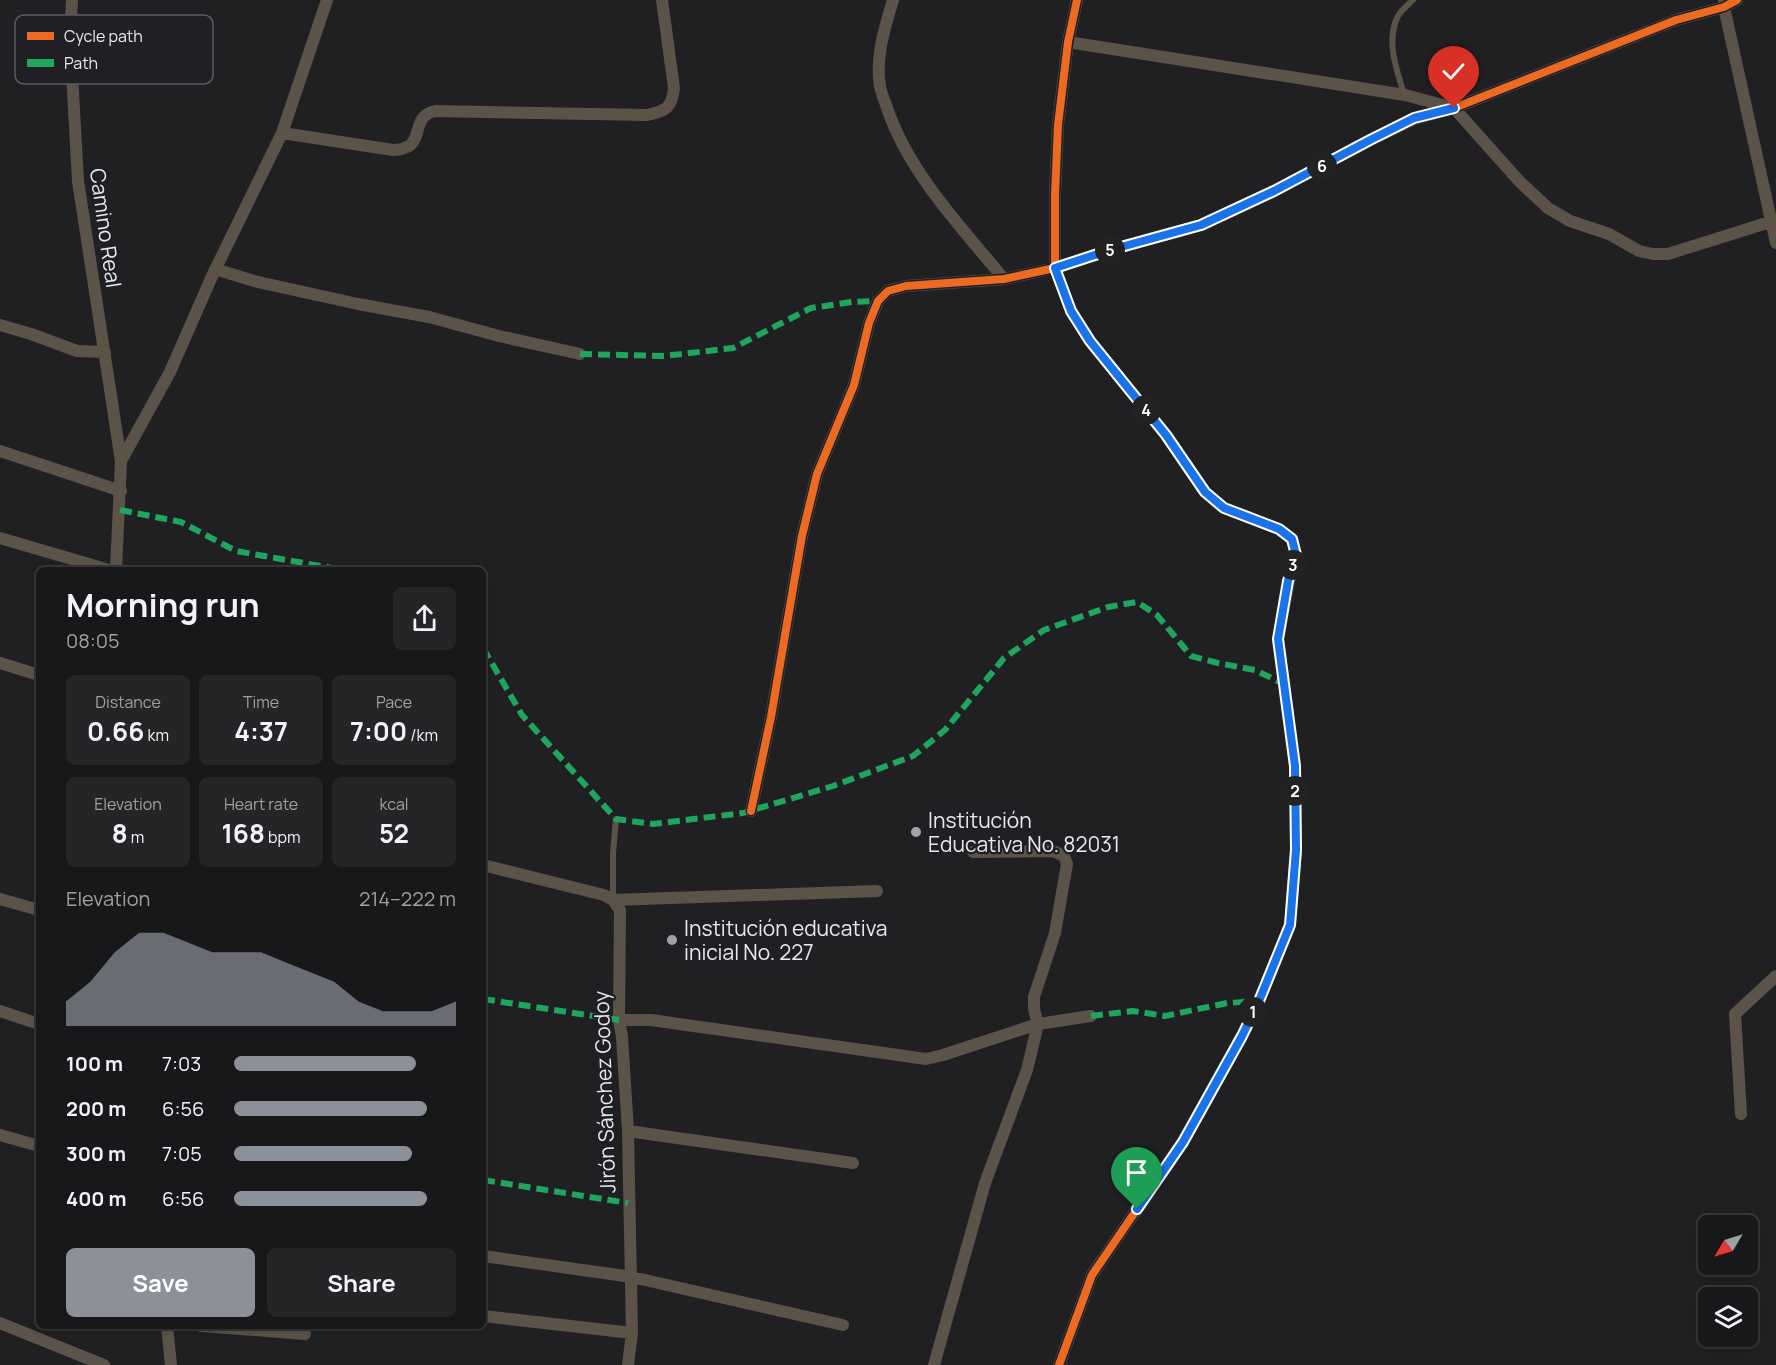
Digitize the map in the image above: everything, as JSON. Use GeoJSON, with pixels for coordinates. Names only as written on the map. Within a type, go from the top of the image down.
{"type":"FeatureCollection","features":[{"type":"Feature","properties":{"kind":"street","name":"Camino Real"},"geometry":{"type":"LineString","coordinates":[[71,15],[72,0]]}},
{"type":"Feature","properties":{"kind":"street"},"geometry":{"type":"LineString","coordinates":[[121,461],[170,372],[215,269],[282,133],[327,0]]}},
{"type":"Feature","properties":{"kind":"street"},"geometry":{"type":"LineString","coordinates":[[282,133],[393,150],[408,147],[412,143],[422,117],[435,111],[647,115],[660,113],[668,108],[673,99],[674,88],[662,0]]}},
{"type":"Feature","properties":{"kind":"street"},"geometry":{"type":"LineString","coordinates":[[893,0],[880,50],[880,86],[893,126],[918,168],[946,208],[1004,279]]}},
{"type":"Feature","properties":{"kind":"street"},"geometry":{"type":"LineString","coordinates":[[1059,1365],[1092,1275],[1183,1142],[1259,1001],[1290,925],[1296,850],[1295,766],[1278,639],[1288,581],[1296,555],[1292,539],[1279,529],[1224,508],[1205,492],[1166,435],[1090,341],[1071,311],[1055,268],[1058,125],[1068,42],[1077,0]]}},
{"type":"Feature","properties":{"kind":"street"},"geometry":{"type":"LineString","coordinates":[[751,811],[771,717],[802,536],[817,474],[854,385],[869,323],[878,301],[888,291],[906,286],[1004,279],[1055,268],[1201,225],[1274,191],[1414,118],[1454,108],[1676,20],[1737,0]]}},
{"type":"Feature","properties":{"kind":"street"},"geometry":{"type":"LineString","coordinates":[[1724,3],[1776,243]]}},
{"type":"Feature","properties":{"kind":"street"},"geometry":{"type":"LineString","coordinates":[[1068,42],[1405,95],[1454,108],[1520,182],[1548,208],[1570,221],[1609,234],[1639,251],[1668,254],[1770,222]]}},
{"type":"Feature","properties":{"kind":"street","name":"Camino Real"},"geometry":{"type":"LineString","coordinates":[[73,84],[78,181],[121,461],[116,567]]}},
{"type":"Feature","properties":{"kind":"street"},"geometry":{"type":"LineString","coordinates":[[215,269],[254,280],[358,304],[429,317],[580,354]]}},
{"type":"Feature","properties":{"kind":"street"},"geometry":{"type":"LineString","coordinates":[[0,325],[77,351],[105,352]]}},
{"type":"Feature","properties":{"kind":"street"},"geometry":{"type":"LineString","coordinates":[[0,451],[120,490]]}},
{"type":"Feature","properties":{"kind":"street"},"geometry":{"type":"LineString","coordinates":[[0,538],[99,567]]}},
{"type":"Feature","properties":{"kind":"street"},"geometry":{"type":"LineString","coordinates":[[0,663],[36,674]]}},
{"type":"Feature","properties":{"kind":"street"},"geometry":{"type":"LineString","coordinates":[[934,1365],[985,1183],[1027,1070],[1038,1024],[1034,1009],[1034,996],[1055,933],[1067,864],[1064,856],[1053,850],[973,852]]}},
{"type":"Feature","properties":{"kind":"street"},"geometry":{"type":"LineString","coordinates":[[486,865],[604,894],[613,900],[877,891]]}},
{"type":"Feature","properties":{"kind":"street"},"geometry":{"type":"LineString","coordinates":[[0,899],[36,909]]}},
{"type":"Feature","properties":{"kind":"street","name":"Jirón Sánchez Godoy"},"geometry":{"type":"LineString","coordinates":[[613,900],[620,910],[621,922],[619,1020],[628,1131],[628,1203],[632,1277],[632,1333],[628,1365]]}},
{"type":"Feature","properties":{"kind":"street"},"geometry":{"type":"LineString","coordinates":[[1741,1114],[1736,1014],[1776,976]]}},
{"type":"Feature","properties":{"kind":"street"},"geometry":{"type":"LineString","coordinates":[[0,1011],[36,1023]]}},
{"type":"Feature","properties":{"kind":"street"},"geometry":{"type":"LineString","coordinates":[[619,1020],[651,1020],[926,1059],[1038,1024],[1091,1016]]}},
{"type":"Feature","properties":{"kind":"street"},"geometry":{"type":"LineString","coordinates":[[628,1131],[853,1163]]}},
{"type":"Feature","properties":{"kind":"street"},"geometry":{"type":"LineString","coordinates":[[0,1134],[36,1145]]}},
{"type":"Feature","properties":{"kind":"street"},"geometry":{"type":"LineString","coordinates":[[486,1256],[632,1277],[843,1325]]}},
{"type":"Feature","properties":{"kind":"street"},"geometry":{"type":"LineString","coordinates":[[486,1316],[632,1333]]}},
{"type":"Feature","properties":{"kind":"street"},"geometry":{"type":"LineString","coordinates":[[0,1323],[104,1365]]}},
{"type":"Feature","properties":{"kind":"street"},"geometry":{"type":"LineString","coordinates":[[167,1329],[171,1365]]}},
{"type":"Feature","properties":{"kind":"street"},"geometry":{"type":"LineString","coordinates":[[240,1329],[305,1334]]}},
{"type":"Feature","properties":{"kind":"lane"},"geometry":{"type":"LineString","coordinates":[[1405,95],[1393,55],[1391,38],[1397,16],[1413,0]]}},
{"type":"Feature","properties":{"kind":"lane","name":"Jirón Sánchez Godoy"},"geometry":{"type":"LineString","coordinates":[[613,900],[616,819]]}},
{"type":"Feature","properties":{"kind":"marked path"},"geometry":{"type":"LineString","coordinates":[[580,354],[664,356],[733,348],[811,308],[878,301]]}},
{"type":"Feature","properties":{"kind":"marked path"},"geometry":{"type":"LineString","coordinates":[[120,510],[181,522],[236,551],[326,567]]}},
{"type":"Feature","properties":{"kind":"marked path"},"geometry":{"type":"LineString","coordinates":[[486,653],[522,715],[616,819],[653,824],[743,813],[833,786],[913,756],[945,730],[1004,658],[1044,630],[1108,607],[1137,602],[1157,615],[1191,656],[1255,670],[1284,684]]}},
{"type":"Feature","properties":{"kind":"marked path"},"geometry":{"type":"LineString","coordinates":[[486,999],[619,1020]]}},
{"type":"Feature","properties":{"kind":"marked path"},"geometry":{"type":"LineString","coordinates":[[1091,1016],[1133,1011],[1165,1016],[1227,1003],[1259,1001]]}},
{"type":"Feature","properties":{"kind":"marked path"},"geometry":{"type":"LineString","coordinates":[[486,1180],[628,1203]]}},
{"type":"Feature","properties":{"kind":"cycle path"},"geometry":{"type":"LineString","coordinates":[[1059,1365],[1092,1275],[1183,1142],[1259,1001],[1290,925],[1296,850],[1295,766],[1278,639],[1296,555],[1292,539],[1279,529],[1224,508],[1205,492],[1166,435],[1090,341],[1071,311],[1055,268],[1058,125],[1068,42],[1077,0]]}},
{"type":"Feature","properties":{"kind":"cycle path"},"geometry":{"type":"LineString","coordinates":[[751,811],[771,717],[802,536],[817,474],[854,385],[869,323],[878,301],[888,291],[906,286],[1004,279],[1055,268],[1201,225],[1274,191],[1414,119],[1454,108],[1676,20],[1724,7],[1737,0]]}},
{"type":"Feature","properties":{"kind":"place","name":"Institución Educativa No. 82031"},"geometry":{"type":"Point","coordinates":[916,832]}},
{"type":"Feature","properties":{"kind":"place","name":"Institución educativa inicial No. 227"},"geometry":{"type":"Point","coordinates":[672,940]}},
{"type":"Feature","properties":{"kind":"route"},"geometry":{"type":"LineString","coordinates":[[1137,1209],[1183,1142],[1242,1036],[1290,925],[1296,850],[1295,766],[1278,639],[1288,581],[1296,555],[1292,539],[1279,529],[1224,508],[1205,492],[1166,435],[1090,341],[1071,311],[1055,268],[1201,225],[1274,191],[1414,118],[1454,108]]}}]}
